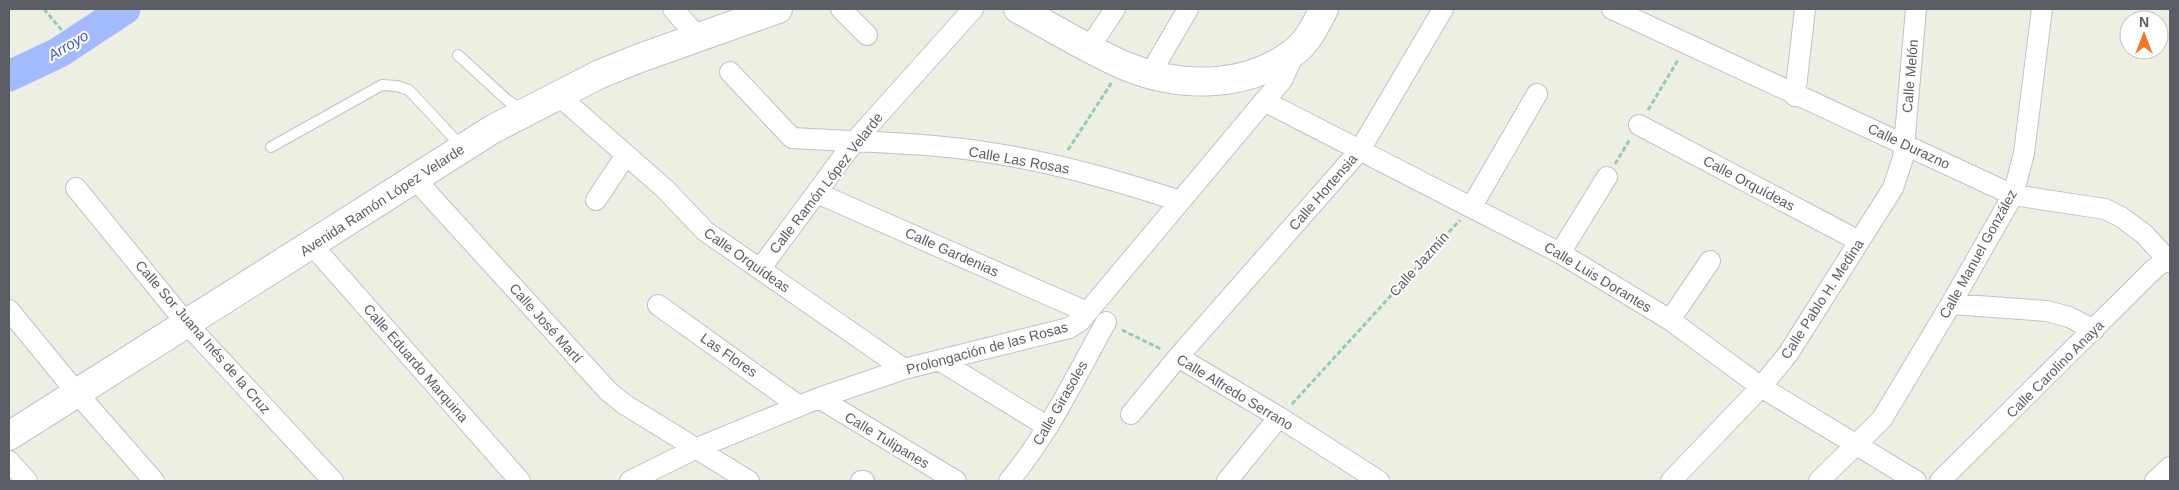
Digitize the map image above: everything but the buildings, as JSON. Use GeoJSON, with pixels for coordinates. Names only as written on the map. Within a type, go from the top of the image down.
{"type":"FeatureCollection","features":[{"type":"Feature","properties":{"kind":"main road","name":"Avenida Ramón López Velarde"},"geometry":{"type":"LineString","coordinates":[[9,436],[312,245],[414,178],[525,112],[632,61],[778,9]]}},
{"type":"Feature","properties":{"kind":"main road"},"geometry":{"type":"LineString","coordinates":[[1018,9],[1123,65],[1150,74],[1179,80],[1210,82],[1234,78],[1270,66],[1294,52],[1311,33],[1324,9]]}},
{"type":"Feature","properties":{"kind":"street"},"geometry":{"type":"LineString","coordinates":[[673,9],[698,37]]}},
{"type":"Feature","properties":{"kind":"street"},"geometry":{"type":"LineString","coordinates":[[841,9],[867,35]]}},
{"type":"Feature","properties":{"kind":"street","name":"Calle Ramón López Velarde"},"geometry":{"type":"LineString","coordinates":[[760,269],[854,142],[973,9]]}},
{"type":"Feature","properties":{"kind":"street"},"geometry":{"type":"LineString","coordinates":[[1089,48],[1115,9]]}},
{"type":"Feature","properties":{"kind":"street"},"geometry":{"type":"LineString","coordinates":[[1150,74],[1188,9]]}},
{"type":"Feature","properties":{"kind":"street","name":"Calle Hortensia"},"geometry":{"type":"LineString","coordinates":[[1131,414],[1178,357],[1360,150],[1443,9]]}},
{"type":"Feature","properties":{"kind":"street","name":"Calle Durazno"},"geometry":{"type":"LineString","coordinates":[[1612,9],[1647,16],[1795,96],[2013,195],[2106,210],[2121,217],[2144,234],[2170,259]]}},
{"type":"Feature","properties":{"kind":"street"},"geometry":{"type":"LineString","coordinates":[[1795,96],[1805,9]]}},
{"type":"Feature","properties":{"kind":"street","name":"Calle Melón"},"geometry":{"type":"LineString","coordinates":[[1904,144],[1916,9]]}},
{"type":"Feature","properties":{"kind":"street","name":"Calle Manuel González"},"geometry":{"type":"LineString","coordinates":[[1819,481],[1886,413],[2013,195],[2024,152],[2042,9]]}},
{"type":"Feature","properties":{"kind":"street","name":"Prolongación de las Rosas"},"geometry":{"type":"LineString","coordinates":[[630,481],[695,449],[818,398],[904,369],[1058,332],[1080,321],[1282,80],[1294,52]]}},
{"type":"Feature","properties":{"kind":"street","name":"Calle Las Rosas"},"geometry":{"type":"LineString","coordinates":[[730,72],[792,138],[920,145],[991,152],[1058,165],[1180,201]]}},
{"type":"Feature","properties":{"kind":"street"},"geometry":{"type":"LineString","coordinates":[[1472,206],[1537,94]]}},
{"type":"Feature","properties":{"kind":"street","name":"Calle Orquídeas"},"geometry":{"type":"LineString","coordinates":[[558,95],[665,189],[705,231],[904,369]]}},
{"type":"Feature","properties":{"kind":"street","name":"Calle Luis Dorantes"},"geometry":{"type":"LineString","coordinates":[[1264,101],[1472,206],[1560,253],[1670,320],[1761,387],[1916,481]]}},
{"type":"Feature","properties":{"kind":"street","name":"Calle Orquídeas"},"geometry":{"type":"LineString","coordinates":[[1639,125],[1859,241]]}},
{"type":"Feature","properties":{"kind":"street","name":"Calle Pablo H. Medina"},"geometry":{"type":"LineString","coordinates":[[1671,481],[1761,387],[1794,347],[1893,188],[1903,158],[1904,144]]}},
{"type":"Feature","properties":{"kind":"street"},"geometry":{"type":"LineString","coordinates":[[596,200],[626,155]]}},
{"type":"Feature","properties":{"kind":"street"},"geometry":{"type":"LineString","coordinates":[[1560,253],[1607,177]]}},
{"type":"Feature","properties":{"kind":"street","name":"Calle José Martí"},"geometry":{"type":"LineString","coordinates":[[414,178],[608,391],[624,404],[749,481]]}},
{"type":"Feature","properties":{"kind":"street","name":"Calle Sor Juana Inés de la Cruz"},"geometry":{"type":"LineString","coordinates":[[76,188],[187,324],[333,481]]}},
{"type":"Feature","properties":{"kind":"street","name":"Calle Gardenias"},"geometry":{"type":"LineString","coordinates":[[817,193],[1087,312]]}},
{"type":"Feature","properties":{"kind":"street","name":"Calle Eduardo Marquina"},"geometry":{"type":"LineString","coordinates":[[312,245],[520,481]]}},
{"type":"Feature","properties":{"kind":"street","name":"Calle Carolino Anaya"},"geometry":{"type":"LineString","coordinates":[[1940,481],[2155,268],[2170,259]]}},
{"type":"Feature","properties":{"kind":"street"},"geometry":{"type":"LineString","coordinates":[[1670,320],[1710,261]]}},
{"type":"Feature","properties":{"kind":"street"},"geometry":{"type":"LineString","coordinates":[[1951,304],[2047,311],[2068,317],[2094,330]]}},
{"type":"Feature","properties":{"kind":"street","name":"Las Flores"},"geometry":{"type":"LineString","coordinates":[[658,305],[799,406]]}},
{"type":"Feature","properties":{"kind":"street"},"geometry":{"type":"LineString","coordinates":[[9,310],[77,393],[154,481]]}},
{"type":"Feature","properties":{"kind":"street","name":"Calle Girasoles"},"geometry":{"type":"LineString","coordinates":[[1009,481],[1029,458],[1048,427],[1106,322]]}},
{"type":"Feature","properties":{"kind":"street","name":"Calle Alfredo Serrano"},"geometry":{"type":"LineString","coordinates":[[1178,357],[1280,417],[1374,480]]}},
{"type":"Feature","properties":{"kind":"street"},"geometry":{"type":"LineString","coordinates":[[939,360],[1048,427]]}},
{"type":"Feature","properties":{"kind":"street","name":"Calle Tulipanes"},"geometry":{"type":"LineString","coordinates":[[818,398],[956,481]]}},
{"type":"Feature","properties":{"kind":"street"},"geometry":{"type":"LineString","coordinates":[[1227,481],[1280,417]]}},
{"type":"Feature","properties":{"kind":"street"},"geometry":{"type":"LineString","coordinates":[[9,460],[28,481]]}},
{"type":"Feature","properties":{"kind":"street"},"geometry":{"type":"LineString","coordinates":[[2155,481],[2170,467]]}},
{"type":"Feature","properties":{"kind":"lane"},"geometry":{"type":"LineString","coordinates":[[458,55],[507,100],[525,112]]}},
{"type":"Feature","properties":{"kind":"lane"},"geometry":{"type":"LineString","coordinates":[[271,147],[382,85],[397,86],[409,90],[462,148]]}},
{"type":"Feature","properties":{"kind":"path"},"geometry":{"type":"LineString","coordinates":[[44,9],[64,33]]}},
{"type":"Feature","properties":{"kind":"path"},"geometry":{"type":"LineString","coordinates":[[9,61],[14,66]]}},
{"type":"Feature","properties":{"kind":"path"},"geometry":{"type":"LineString","coordinates":[[1058,165],[1123,65]]}},
{"type":"Feature","properties":{"kind":"path","name":"Calle Jazmín"},"geometry":{"type":"LineString","coordinates":[[1280,417],[1472,206]]}},
{"type":"Feature","properties":{"kind":"path","name":"Calle Alfredo Serrano"},"geometry":{"type":"LineString","coordinates":[[1106,322],[1178,357]]}},
{"type":"Feature","properties":{"kind":"waterway","name":"Arroyo"},"geometry":{"type":"LineString","coordinates":[[9,76],[58,53],[125,9]]}}]}
